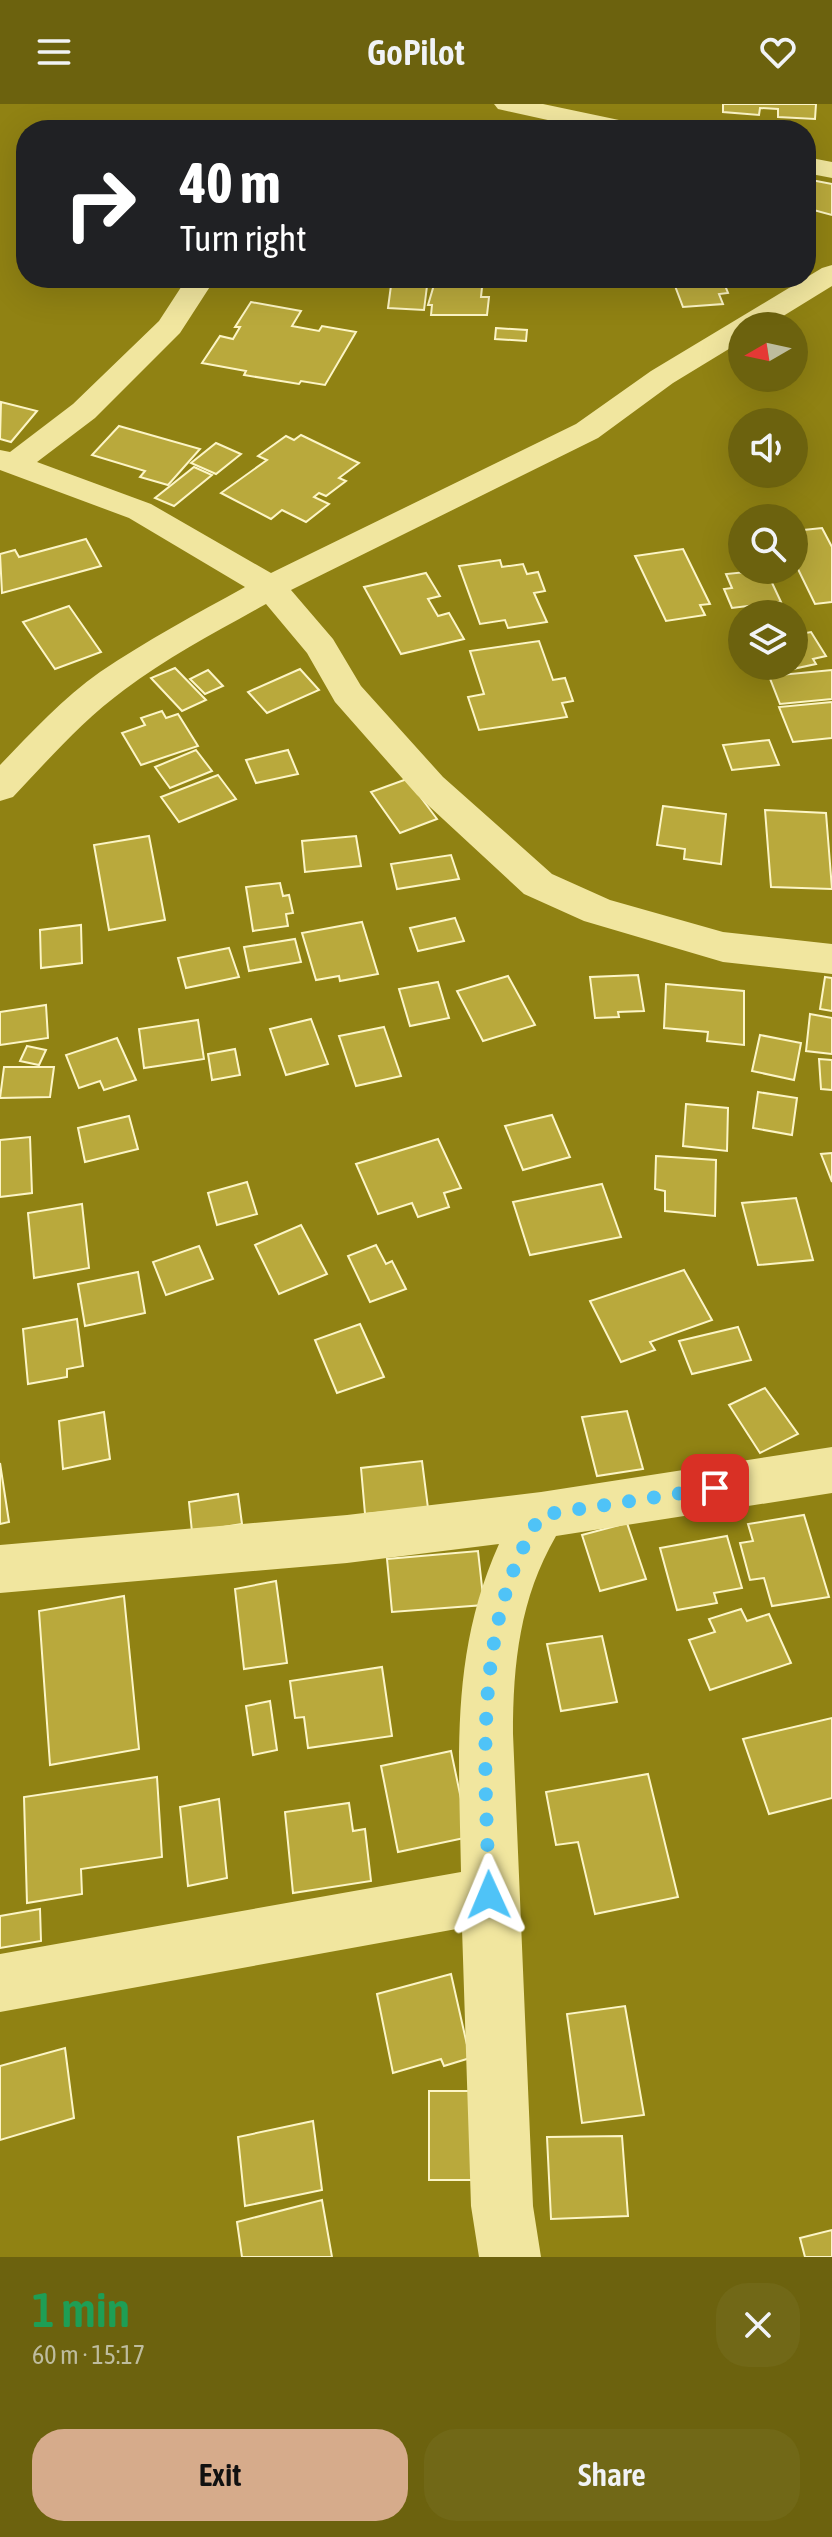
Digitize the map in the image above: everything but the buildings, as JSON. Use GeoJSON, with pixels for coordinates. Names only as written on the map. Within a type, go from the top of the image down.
{"type":"FeatureCollection","features":[{"type":"Feature","properties":{"kind":"street"},"geometry":{"type":"LineString","coordinates":[[507,104],[582,120]]}},
{"type":"Feature","properties":{"kind":"street"},"geometry":{"type":"LineString","coordinates":[[8,461],[84,411],[170,327],[195,288]]}},
{"type":"Feature","properties":{"kind":"street"},"geometry":{"type":"LineString","coordinates":[[769,312],[809,288]]}},
{"type":"Feature","properties":{"kind":"street"},"geometry":{"type":"LineString","coordinates":[[0,788],[57,728],[111,682],[191,631],[270,587],[587,431],[636,394],[728,337]]}},
{"type":"Feature","properties":{"kind":"street"},"geometry":{"type":"LineString","coordinates":[[8,461],[140,511],[270,587],[321,647],[348,694],[430,786],[538,884],[598,911],[723,947],[832,959]]}},
{"type":"Feature","properties":{"kind":"street"},"geometry":{"type":"LineString","coordinates":[[0,1569],[347,1539],[541,1515],[832,1470]]}},
{"type":"Feature","properties":{"kind":"street"},"geometry":{"type":"LineString","coordinates":[[510,2257],[502,2206],[489,1895],[486,1725],[494,1633],[509,1579],[524,1542],[541,1515]]}},
{"type":"Feature","properties":{"kind":"street"},"geometry":{"type":"LineString","coordinates":[[0,1983],[489,1895]]}},
{"type":"Feature","properties":{"kind":"route"},"geometry":{"type":"LineString","coordinates":[[489,1895],[486,1725],[494,1633],[509,1579],[524,1542],[541,1515],[715,1488]]}}]}
